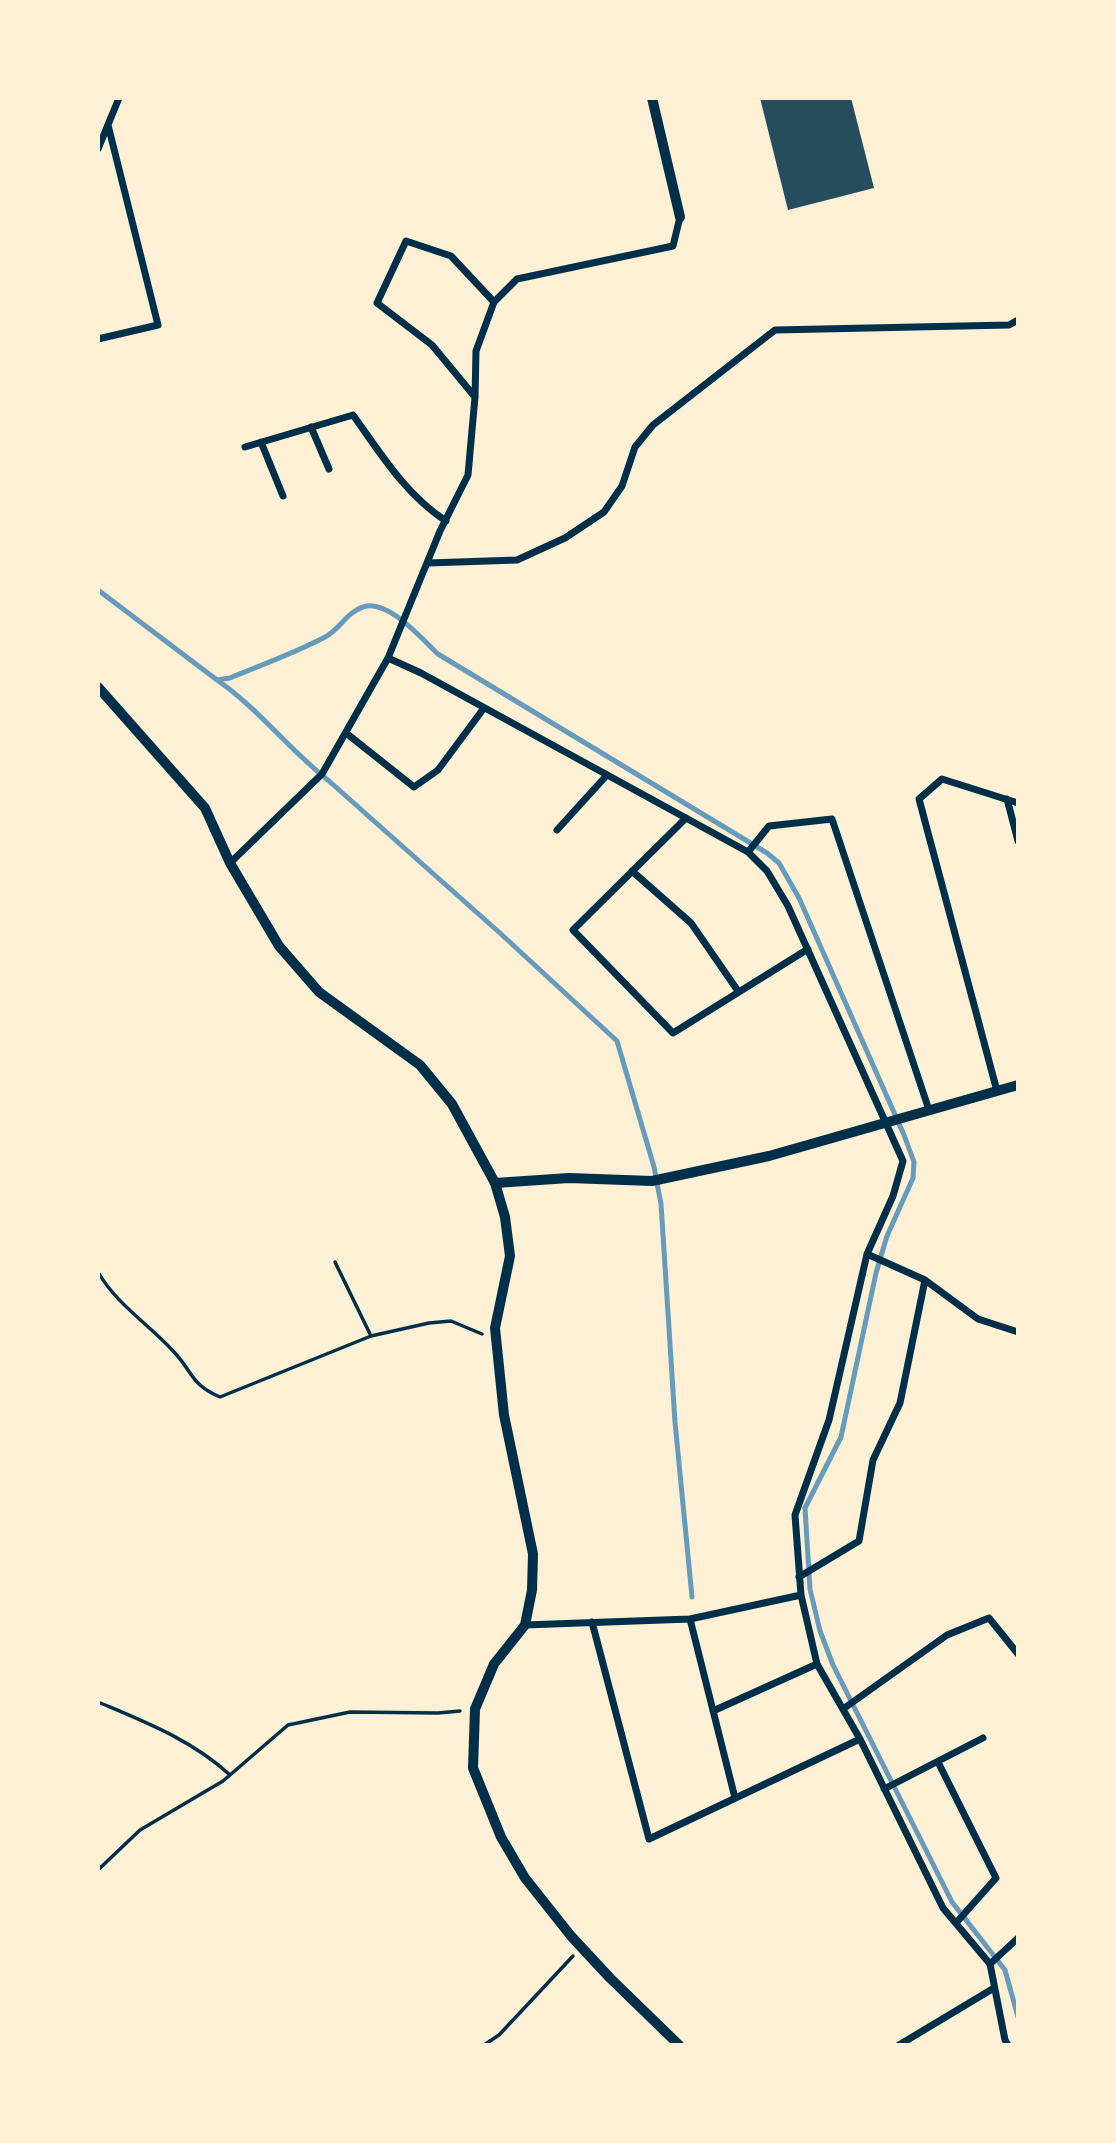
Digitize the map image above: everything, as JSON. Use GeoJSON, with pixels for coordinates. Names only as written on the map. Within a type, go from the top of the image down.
{"type":"FeatureCollection","features":[{"type":"Feature","properties":{"kind":"street"},"geometry":{"type":"LineString","coordinates":[[98,149],[120,98]]}},
{"type":"Feature","properties":{"kind":"street"},"geometry":{"type":"LineString","coordinates":[[230,863],[322,774],[388,658],[468,475],[476,351],[494,302],[517,279],[673,246],[680,218],[652,98]]}},
{"type":"Feature","properties":{"kind":"street"},"geometry":{"type":"LineString","coordinates":[[98,339],[158,326],[108,125]]}},
{"type":"Feature","properties":{"kind":"street"},"geometry":{"type":"LineString","coordinates":[[475,397],[432,345],[377,303],[406,241],[451,256],[494,302]]}},
{"type":"Feature","properties":{"kind":"street"},"geometry":{"type":"LineString","coordinates":[[428,563],[517,560],[565,538],[604,512],[621,486],[635,447],[653,425],[775,330],[1009,325],[1018,320]]}},
{"type":"Feature","properties":{"kind":"street"},"geometry":{"type":"LineString","coordinates":[[245,447],[353,415],[402,483],[424,506],[446,521]]}},
{"type":"Feature","properties":{"kind":"street"},"geometry":{"type":"LineString","coordinates":[[311,427],[329,469]]}},
{"type":"Feature","properties":{"kind":"street"},"geometry":{"type":"LineString","coordinates":[[261,442],[283,496]]}},
{"type":"Feature","properties":{"kind":"street"},"geometry":{"type":"LineString","coordinates":[[388,658],[748,852],[767,870],[788,906],[887,1122],[903,1161],[893,1196],[867,1254],[829,1420],[795,1515],[801,1595],[817,1664],[859,1739],[943,1908],[990,1964],[1006,2043],[996,2045]]}},
{"type":"Feature","properties":{"kind":"street"},"geometry":{"type":"LineString","coordinates":[[98,687],[205,808],[230,863],[279,946],[319,992],[420,1065],[452,1104],[495,1183],[505,1217],[510,1256],[495,1328],[504,1415],[533,1553],[532,1590],[524,1625],[494,1664],[475,1709],[473,1768],[501,1837],[525,1878],[581,1947],[679,2045]]}},
{"type":"Feature","properties":{"kind":"street"},"geometry":{"type":"LineString","coordinates":[[346,733],[414,787],[438,770],[484,708]]}},
{"type":"Feature","properties":{"kind":"street"},"geometry":{"type":"LineString","coordinates":[[557,830],[607,775]]}},
{"type":"Feature","properties":{"kind":"street"},"geometry":{"type":"LineString","coordinates":[[997,1091],[919,799],[942,779],[1018,803]]}},
{"type":"Feature","properties":{"kind":"street"},"geometry":{"type":"LineString","coordinates":[[1007,799],[1018,841]]}},
{"type":"Feature","properties":{"kind":"street"},"geometry":{"type":"LineString","coordinates":[[686,818],[572,930],[673,1033],[808,949]]}},
{"type":"Feature","properties":{"kind":"street"},"geometry":{"type":"LineString","coordinates":[[748,852],[769,826],[832,819],[929,1110]]}},
{"type":"Feature","properties":{"kind":"street"},"geometry":{"type":"LineString","coordinates":[[632,871],[691,923],[738,991]]}},
{"type":"Feature","properties":{"kind":"street"},"geometry":{"type":"LineString","coordinates":[[495,1183],[569,1178],[652,1181],[769,1156],[1018,1085]]}},
{"type":"Feature","properties":{"kind":"street"},"geometry":{"type":"LineString","coordinates":[[867,1254],[925,1280],[978,1318],[1018,1332]]}},
{"type":"Feature","properties":{"kind":"street"},"geometry":{"type":"LineString","coordinates":[[799,1577],[859,1541],[873,1460],[900,1403],[925,1280]]}},
{"type":"Feature","properties":{"kind":"street"},"geometry":{"type":"LineString","coordinates":[[524,1625],[690,1619],[801,1595]]}},
{"type":"Feature","properties":{"kind":"street"},"geometry":{"type":"LineString","coordinates":[[843,1709],[947,1635],[989,1618],[1018,1654]]}},
{"type":"Feature","properties":{"kind":"street"},"geometry":{"type":"LineString","coordinates":[[690,1619],[735,1798]]}},
{"type":"Feature","properties":{"kind":"street"},"geometry":{"type":"LineString","coordinates":[[592,1622],[649,1839],[859,1739]]}},
{"type":"Feature","properties":{"kind":"street"},"geometry":{"type":"LineString","coordinates":[[713,1711],[817,1664]]}},
{"type":"Feature","properties":{"kind":"street"},"geometry":{"type":"LineString","coordinates":[[884,1789],[983,1738]]}},
{"type":"Feature","properties":{"kind":"street"},"geometry":{"type":"LineString","coordinates":[[938,1762],[996,1878],[956,1923]]}},
{"type":"Feature","properties":{"kind":"street"},"geometry":{"type":"LineString","coordinates":[[990,1964],[1018,1938]]}},
{"type":"Feature","properties":{"kind":"street"},"geometry":{"type":"LineString","coordinates":[[899,2045],[994,1988]]}},
{"type":"Feature","properties":{"kind":"path"},"geometry":{"type":"LineString","coordinates":[[335,1262],[371,1336]]}},
{"type":"Feature","properties":{"kind":"path"},"geometry":{"type":"LineString","coordinates":[[98,1272],[106,1286],[133,1315],[175,1352],[202,1390],[220,1397],[371,1336],[429,1323],[451,1321],[497,1340]]}},
{"type":"Feature","properties":{"kind":"path"},"geometry":{"type":"LineString","coordinates":[[98,1702],[164,1730],[212,1758],[230,1775]]}},
{"type":"Feature","properties":{"kind":"path"},"geometry":{"type":"LineString","coordinates":[[98,1870],[140,1830],[230,1775],[288,1725],[350,1712],[438,1713],[475,1709]]}},
{"type":"Feature","properties":{"kind":"path"},"geometry":{"type":"LineString","coordinates":[[484,2045],[499,2035],[581,1947]]}},
{"type":"Feature","properties":{"kind":"building"},"geometry":{"type":"Polygon","coordinates":[[[760,98],[851,98],[874,188],[788,210],[760,98]]]}},
{"type":"Feature","properties":{"kind":"waterway"},"geometry":{"type":"LineString","coordinates":[[98,590],[217,680],[230,678],[314,643],[330,634],[357,609],[372,606],[383,608],[414,630],[438,654],[767,853],[779,863],[799,898],[914,1162],[913,1178],[887,1236],[876,1273],[841,1437],[805,1508],[810,1589],[820,1631],[833,1665],[952,1902],[1005,1970],[1018,2017]]}},
{"type":"Feature","properties":{"kind":"waterway"},"geometry":{"type":"LineString","coordinates":[[217,680],[247,704],[314,769],[501,934],[617,1041],[654,1167],[661,1204],[675,1422],[692,1597]]}}]}
